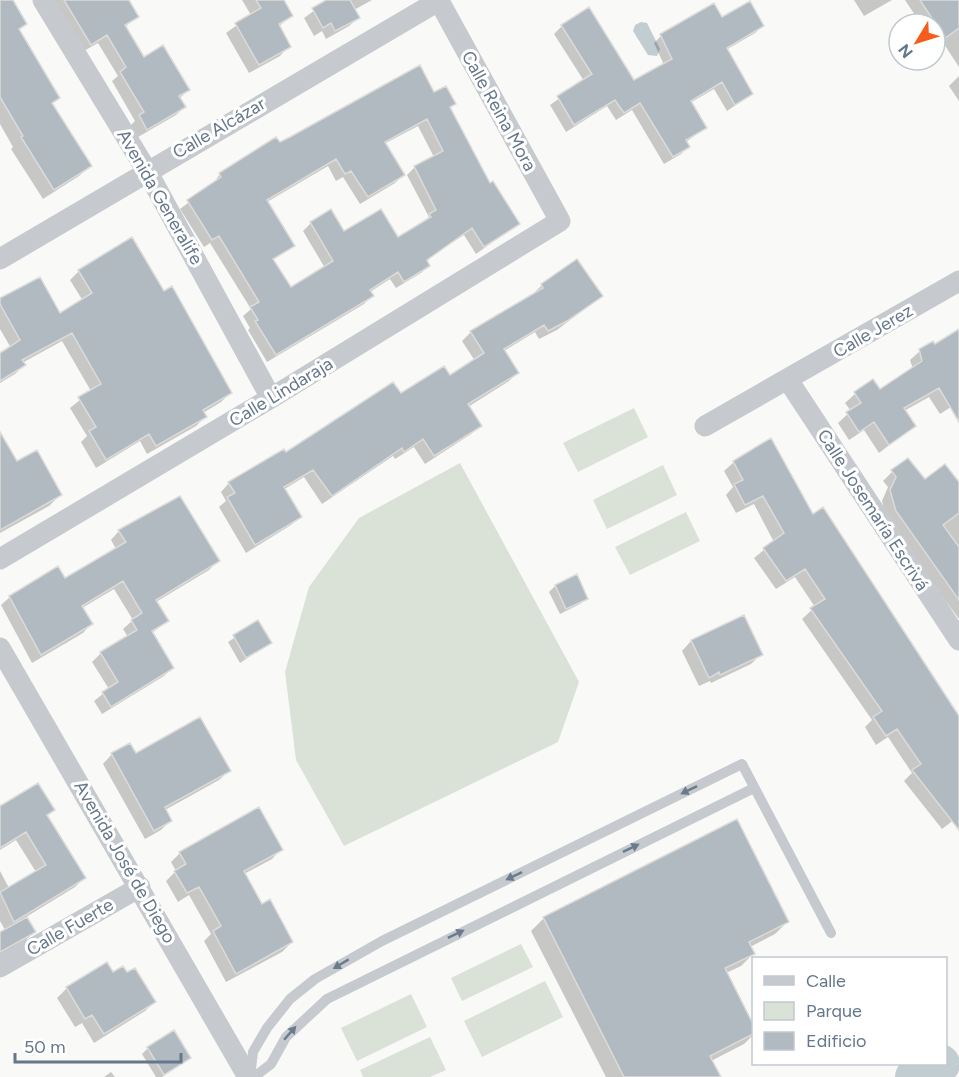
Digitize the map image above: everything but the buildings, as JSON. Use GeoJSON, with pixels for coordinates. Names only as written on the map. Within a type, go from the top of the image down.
{"type":"FeatureCollection","features":[{"type":"Feature","properties":{"kind":"street","name":"Avenida Generalife"},"geometry":{"type":"LineString","coordinates":[[43,0],[147,171],[271,398]]}},
{"type":"Feature","properties":{"kind":"street","name":"Calle Alcázar"},"geometry":{"type":"LineString","coordinates":[[0,258],[439,0]]}},
{"type":"Feature","properties":{"kind":"street","name":"Calle Reina Mora"},"geometry":{"type":"LineString","coordinates":[[439,0],[560,221]]}},
{"type":"Feature","properties":{"kind":"street","name":"Calle Lindaraja"},"geometry":{"type":"LineString","coordinates":[[0,559],[271,398],[560,221]]}},
{"type":"Feature","properties":{"kind":"street","name":"Calle Jerez"},"geometry":{"type":"LineString","coordinates":[[705,426],[959,281]]}},
{"type":"Feature","properties":{"kind":"street","name":"Calle Josemaría Escrivá"},"geometry":{"type":"LineString","coordinates":[[788,380],[959,640]]}},
{"type":"Feature","properties":{"kind":"street","name":"Avenida José de Diego"},"geometry":{"type":"LineString","coordinates":[[0,648],[250,1077]]}},
{"type":"Feature","properties":{"kind":"street","name":"Calle Fuerte"},"geometry":{"type":"LineString","coordinates":[[0,967],[140,887]]}},
{"type":"Feature","properties":{"kind":"lane"},"geometry":{"type":"LineString","coordinates":[[250,1077],[253,1052],[267,1028],[290,999],[315,980],[382,941],[742,764],[831,933]]}},
{"type":"Feature","properties":{"kind":"lane"},"geometry":{"type":"LineString","coordinates":[[250,1077],[271,1064],[286,1037],[327,999],[754,788]]}},
{"type":"Feature","properties":{"kind":"green space"},"geometry":{"type":"Polygon","coordinates":[[[634,408],[648,437],[578,472],[563,443],[634,408]]]}},
{"type":"Feature","properties":{"kind":"green space"},"geometry":{"type":"Polygon","coordinates":[[[460,463],[579,682],[558,742],[344,846],[296,760],[285,672],[309,587],[359,518],[460,463]]]}},
{"type":"Feature","properties":{"kind":"green space"},"geometry":{"type":"Polygon","coordinates":[[[663,465],[677,495],[607,529],[593,500],[663,465]]]}},
{"type":"Feature","properties":{"kind":"green space"},"geometry":{"type":"Polygon","coordinates":[[[686,512],[700,541],[630,575],[615,547],[686,512]]]}},
{"type":"Feature","properties":{"kind":"green space"},"geometry":{"type":"Polygon","coordinates":[[[521,944],[533,967],[462,1001],[451,978],[521,944]]]}},
{"type":"Feature","properties":{"kind":"green space"},"geometry":{"type":"Polygon","coordinates":[[[545,981],[563,1017],[482,1057],[464,1021],[545,981]]]}},
{"type":"Feature","properties":{"kind":"green space"},"geometry":{"type":"Polygon","coordinates":[[[411,994],[427,1027],[357,1061],[341,1028],[411,994]]]}},
{"type":"Feature","properties":{"kind":"green space"},"geometry":{"type":"Polygon","coordinates":[[[430,1037],[446,1070],[430,1077],[363,1077],[360,1070],[430,1037]]]}},
{"type":"Feature","properties":{"kind":"shaded area"},"geometry":{"type":"Polygon","coordinates":[[[641,22],[647,23],[660,49],[657,56],[648,55],[633,31],[635,25],[641,22]]]}},
{"type":"Feature","properties":{"kind":"waterway"},"geometry":{"type":"LineString","coordinates":[[915,1077],[938,1065]]}}]}
